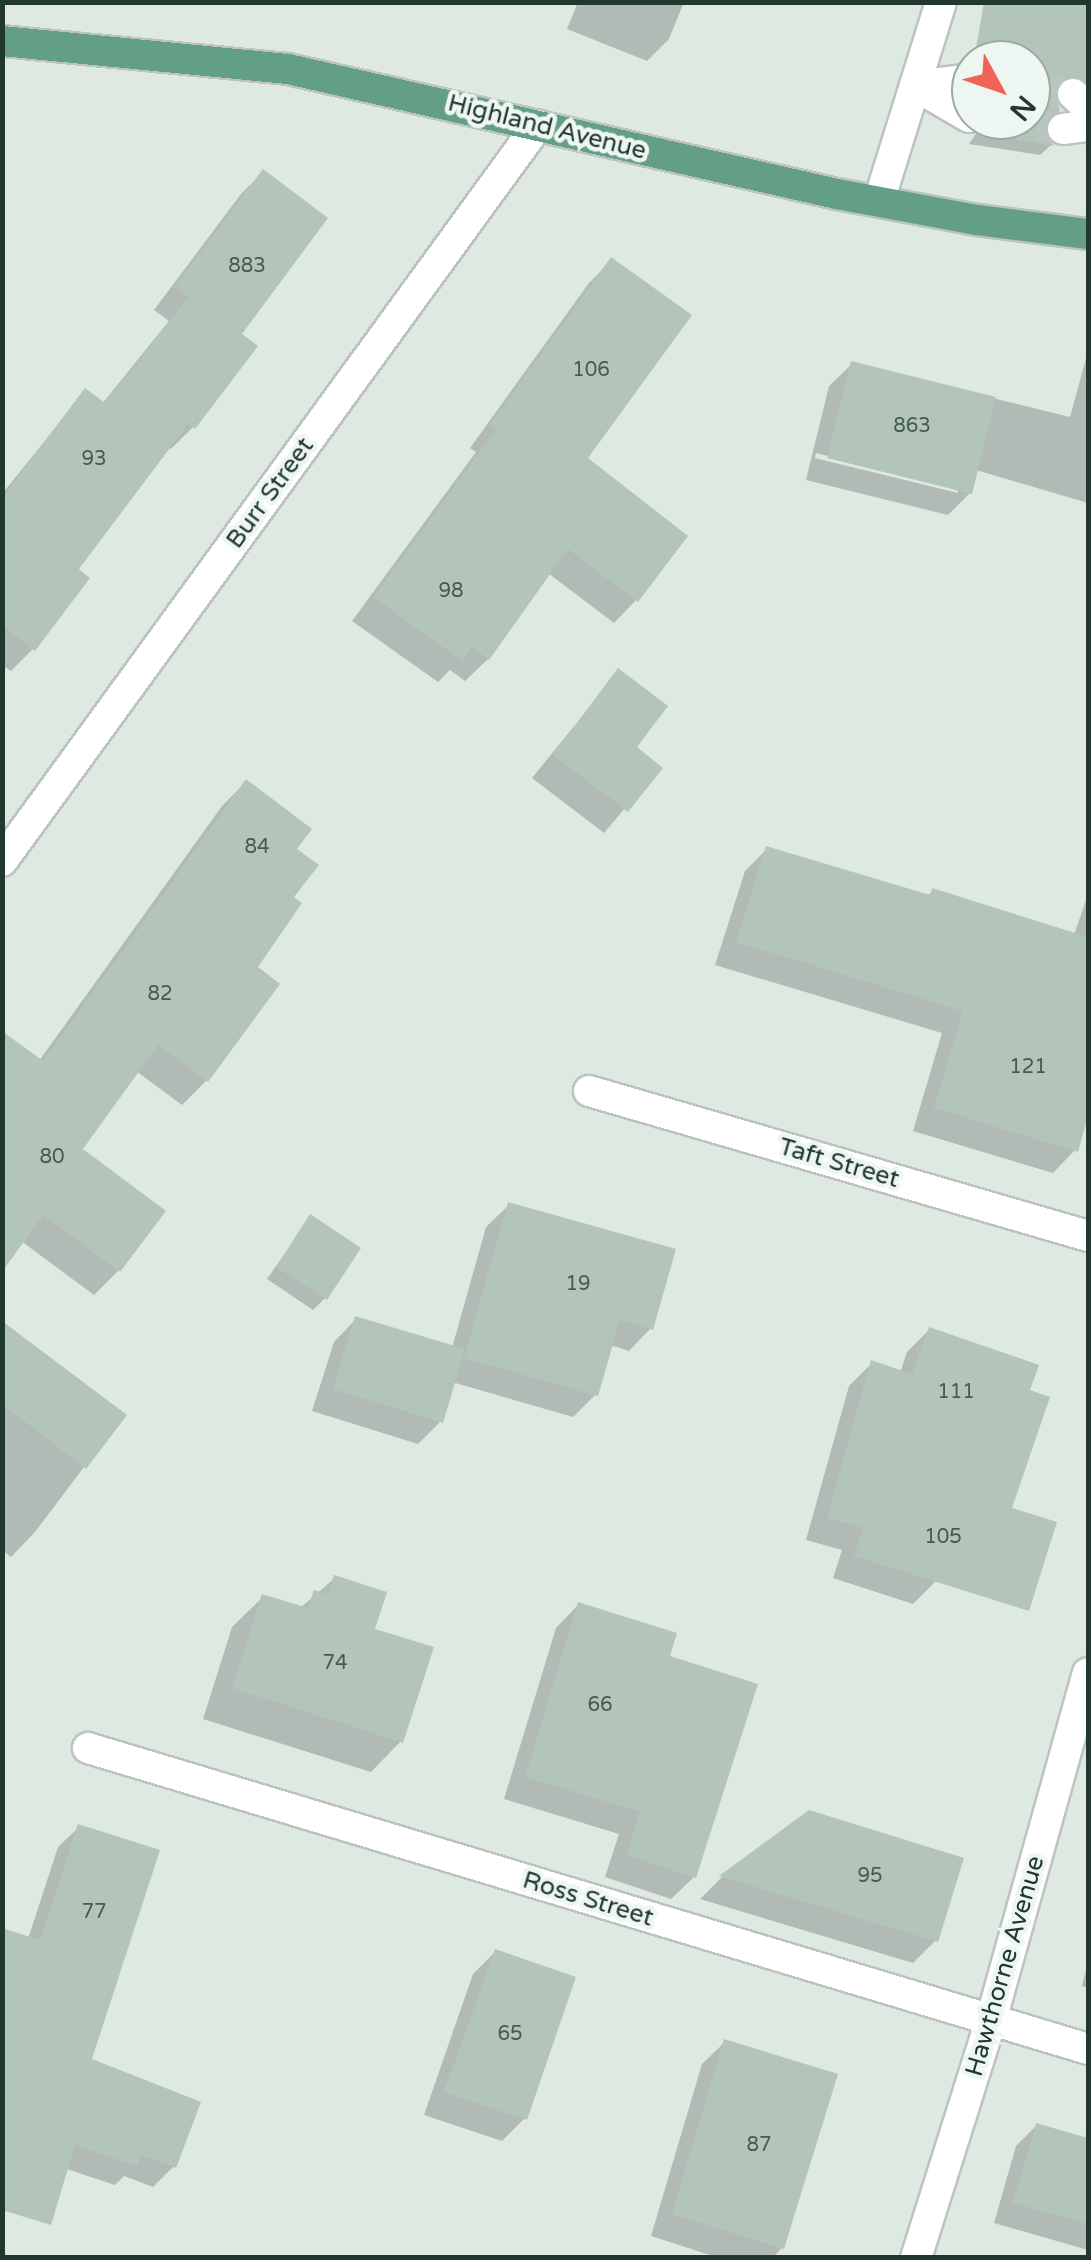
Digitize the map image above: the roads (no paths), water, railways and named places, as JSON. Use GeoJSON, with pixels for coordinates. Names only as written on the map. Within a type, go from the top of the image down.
{"type":"FeatureCollection","features":[{"type":"Feature","properties":{"kind":"main road","name":"Highland Avenue"},"geometry":{"type":"LineString","coordinates":[[2,41],[288,70],[879,201],[1088,234]]}},
{"type":"Feature","properties":{"kind":"street"},"geometry":{"type":"LineString","coordinates":[[879,201],[941,2]]}},
{"type":"Feature","properties":{"kind":"street"},"geometry":{"type":"LineString","coordinates":[[916,86],[951,82]]}},
{"type":"Feature","properties":{"kind":"street"},"geometry":{"type":"LineString","coordinates":[[916,86],[951,106]]}},
{"type":"Feature","properties":{"kind":"street","name":"Burr Street"},"geometry":{"type":"LineString","coordinates":[[2,860],[538,125]]}},
{"type":"Feature","properties":{"kind":"street","name":"Taft Street"},"geometry":{"type":"LineString","coordinates":[[589,1091],[1088,1236]]}},
{"type":"Feature","properties":{"kind":"street","name":"Hawthorne Avenue"},"geometry":{"type":"LineString","coordinates":[[916,2258],[991,2020],[1088,1673]]}},
{"type":"Feature","properties":{"kind":"street","name":"Ross Street"},"geometry":{"type":"LineString","coordinates":[[88,1748],[1088,2049]]}},
{"type":"Feature","properties":{"kind":"tunnel"},"geometry":{"type":"LineString","coordinates":[[1051,90],[1073,94]]}},
{"type":"Feature","properties":{"kind":"tunnel"},"geometry":{"type":"LineString","coordinates":[[1051,127],[1063,129]]}}]}
